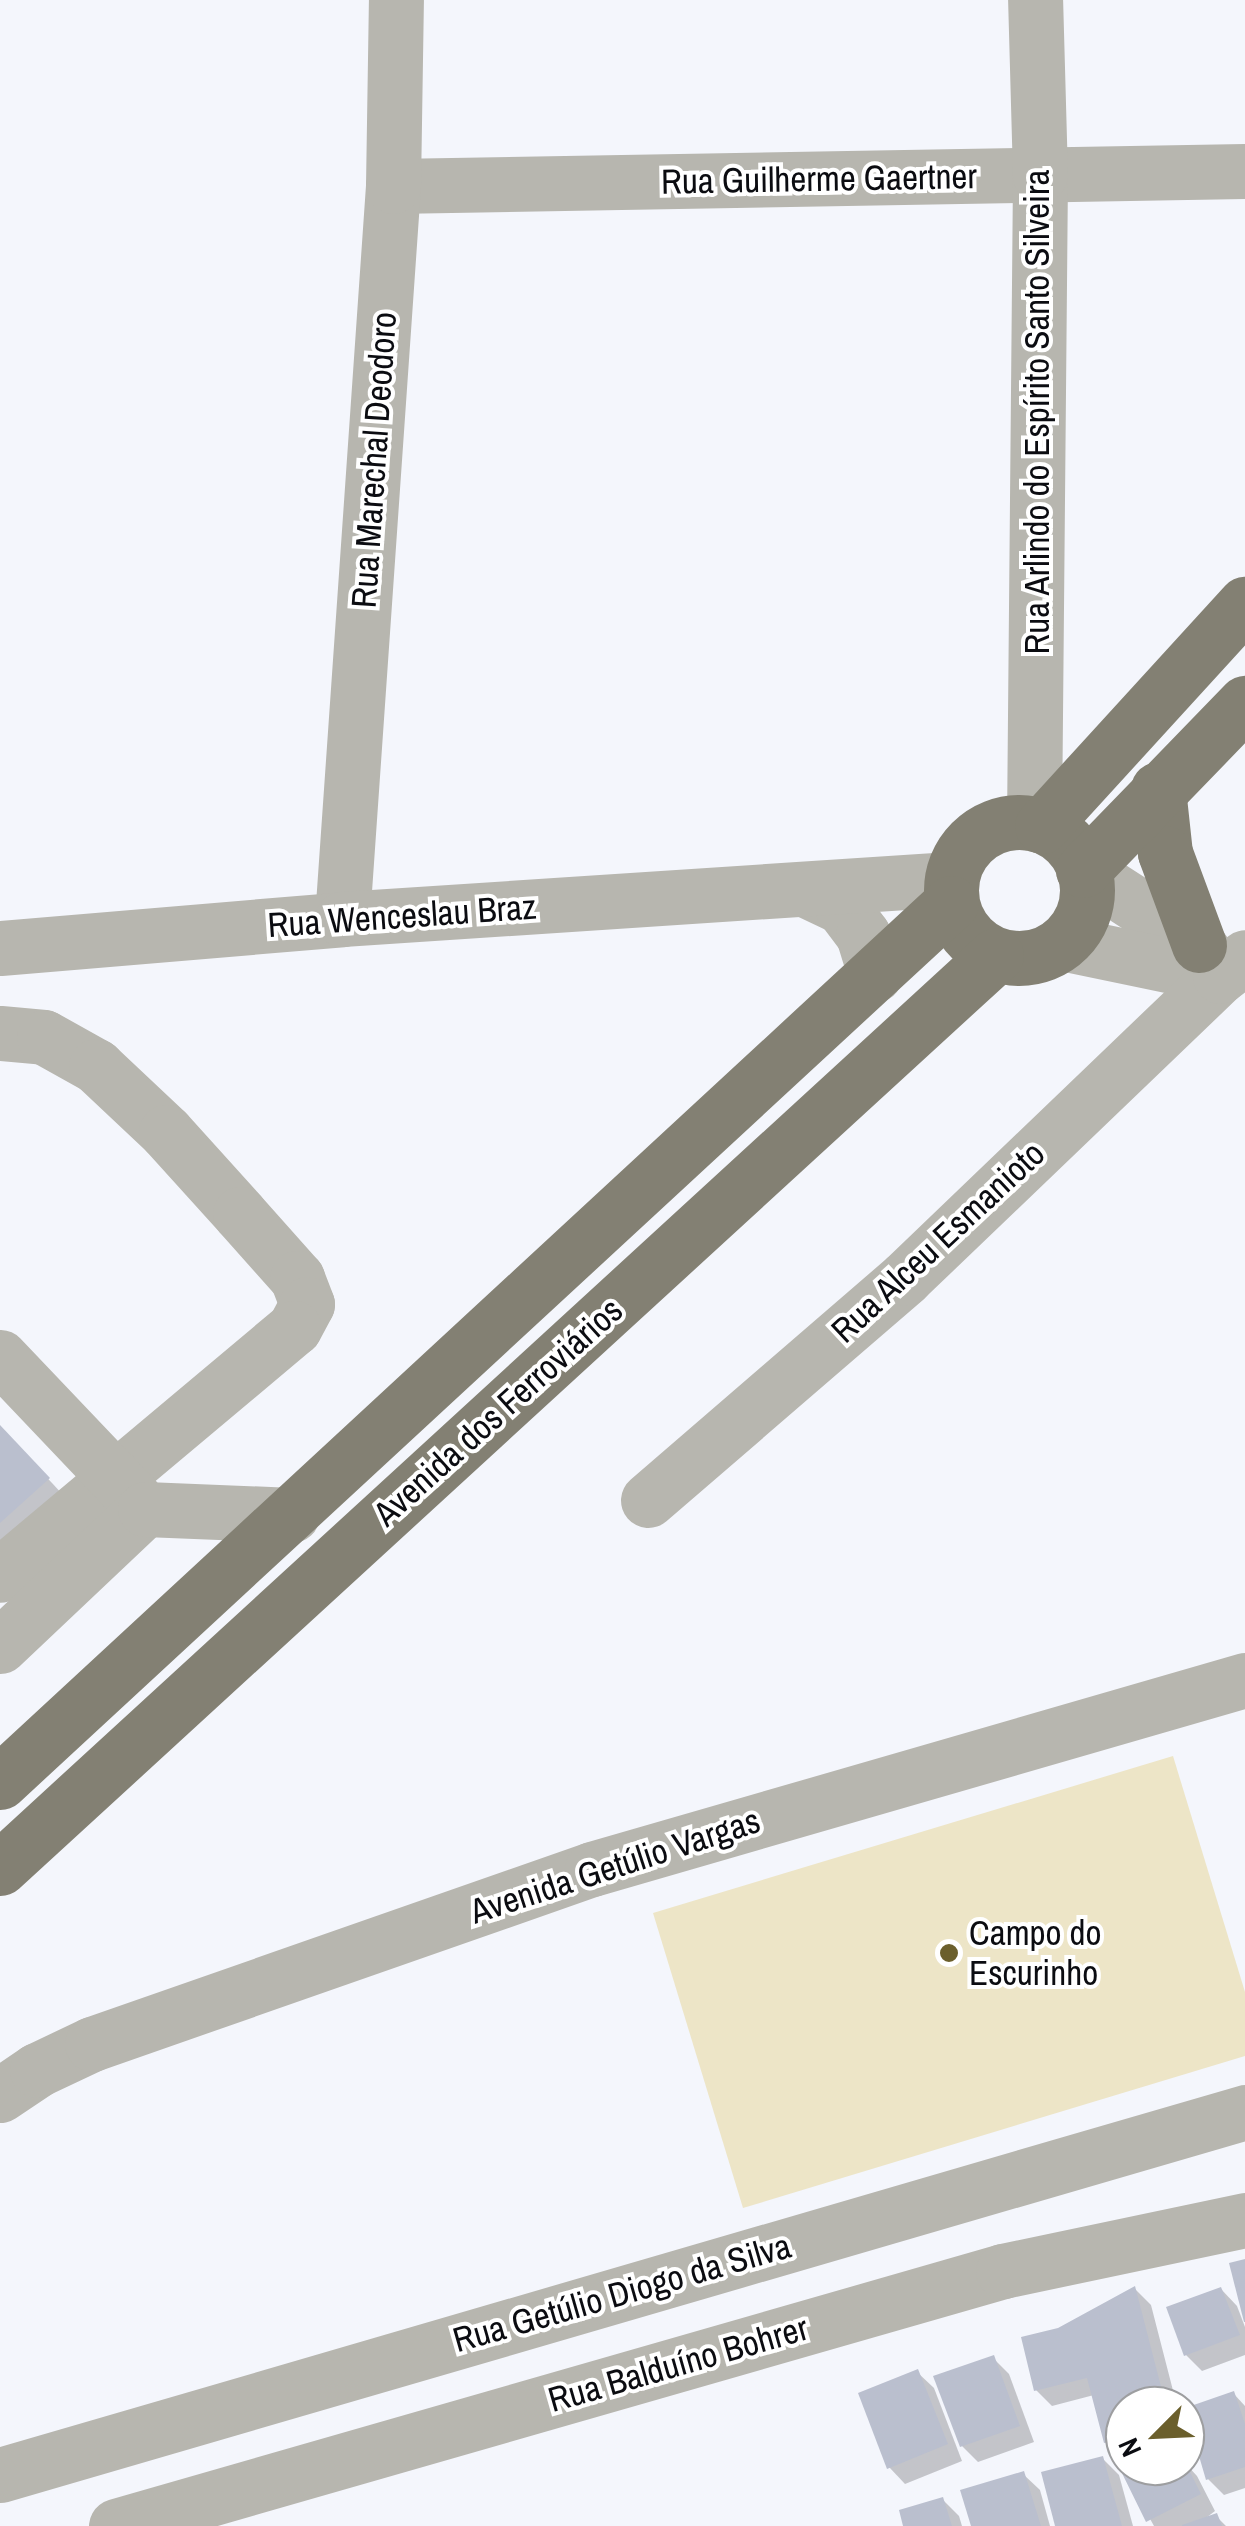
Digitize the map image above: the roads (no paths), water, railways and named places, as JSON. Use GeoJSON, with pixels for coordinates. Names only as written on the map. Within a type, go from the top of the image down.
{"type":"FeatureCollection","features":[{"type":"Feature","properties":{"kind":"main road"},"geometry":{"type":"LineString","coordinates":[[1038,825],[1245,604]]}},
{"type":"Feature","properties":{"kind":"main road"},"geometry":{"type":"LineString","coordinates":[[1083,870],[1158,788],[1245,704]]}},
{"type":"Feature","properties":{"kind":"main road"},"geometry":{"type":"LineString","coordinates":[[1158,788],[1165,853],[1221,959]]}},
{"type":"Feature","properties":{"kind":"main road"},"geometry":{"type":"LineString","coordinates":[[1006,823],[1038,825],[1060,836],[1083,870],[1084,910],[1062,942],[1031,957],[996,955],[975,943],[960,925],[951,891],[961,853],[981,833],[1006,823]]}},
{"type":"Feature","properties":{"kind":"main road","name":"Avenida dos Ferroviários"},"geometry":{"type":"LineString","coordinates":[[0,1782],[875,974],[951,891]]}},
{"type":"Feature","properties":{"kind":"main road","name":"Avenida dos Ferroviários"},"geometry":{"type":"LineString","coordinates":[[0,1868],[996,955]]}},
{"type":"Feature","properties":{"kind":"street","name":"Rua Marechal Deodoro"},"geometry":{"type":"LineString","coordinates":[[342,919],[393,186],[396,0]]}},
{"type":"Feature","properties":{"kind":"street","name":"Rua Arlindo do Espírito Santo Silveira"},"geometry":{"type":"LineString","coordinates":[[1036,0],[1040,175],[1038,825]]}},
{"type":"Feature","properties":{"kind":"street","name":"Rua Guilherme Gaertner"},"geometry":{"type":"LineString","coordinates":[[393,186],[1245,171]]}},
{"type":"Feature","properties":{"kind":"street"},"geometry":{"type":"LineString","coordinates":[[1083,870],[1221,959]]}},
{"type":"Feature","properties":{"kind":"street","name":"Rua Wenceslau Braz"},"geometry":{"type":"LineString","coordinates":[[0,948],[342,919],[804,888],[951,891]]}},
{"type":"Feature","properties":{"kind":"street"},"geometry":{"type":"LineString","coordinates":[[804,888],[842,907],[864,935],[875,974]]}},
{"type":"Feature","properties":{"kind":"street"},"geometry":{"type":"LineString","coordinates":[[1062,942],[1221,959]]}},
{"type":"Feature","properties":{"kind":"street","name":"Rua Alceu Esmanioto"},"geometry":{"type":"LineString","coordinates":[[648,1500],[905,1278],[1221,959]]}},
{"type":"Feature","properties":{"kind":"street"},"geometry":{"type":"LineString","coordinates":[[0,1033],[44,1038],[96,1066],[166,1132],[240,1214],[296,1278],[307,1304],[294,1328],[129,1493],[0,1646]]}},
{"type":"Feature","properties":{"kind":"street"},"geometry":{"type":"LineString","coordinates":[[0,1357],[129,1493],[292,1515]]}},
{"type":"Feature","properties":{"kind":"street"},"geometry":{"type":"LineString","coordinates":[[0,1575],[129,1493]]}},
{"type":"Feature","properties":{"kind":"street","name":"Avenida Getúlio Vargas"},"geometry":{"type":"LineString","coordinates":[[0,2095],[37,2070],[92,2044],[592,1869],[1245,1680]]}},
{"type":"Feature","properties":{"kind":"street","name":"Rua Getúlio Diogo da Silva"},"geometry":{"type":"LineString","coordinates":[[0,2475],[1245,2112]]}},
{"type":"Feature","properties":{"kind":"street","name":"Rua Balduíno Bohrer"},"geometry":{"type":"LineString","coordinates":[[116,2526],[238,2509],[1003,2271],[1245,2220]]}},
{"type":"Feature","properties":{"kind":"place","name":"Campo do Escurinho"},"geometry":{"type":"Point","coordinates":[949,1953]}}]}
